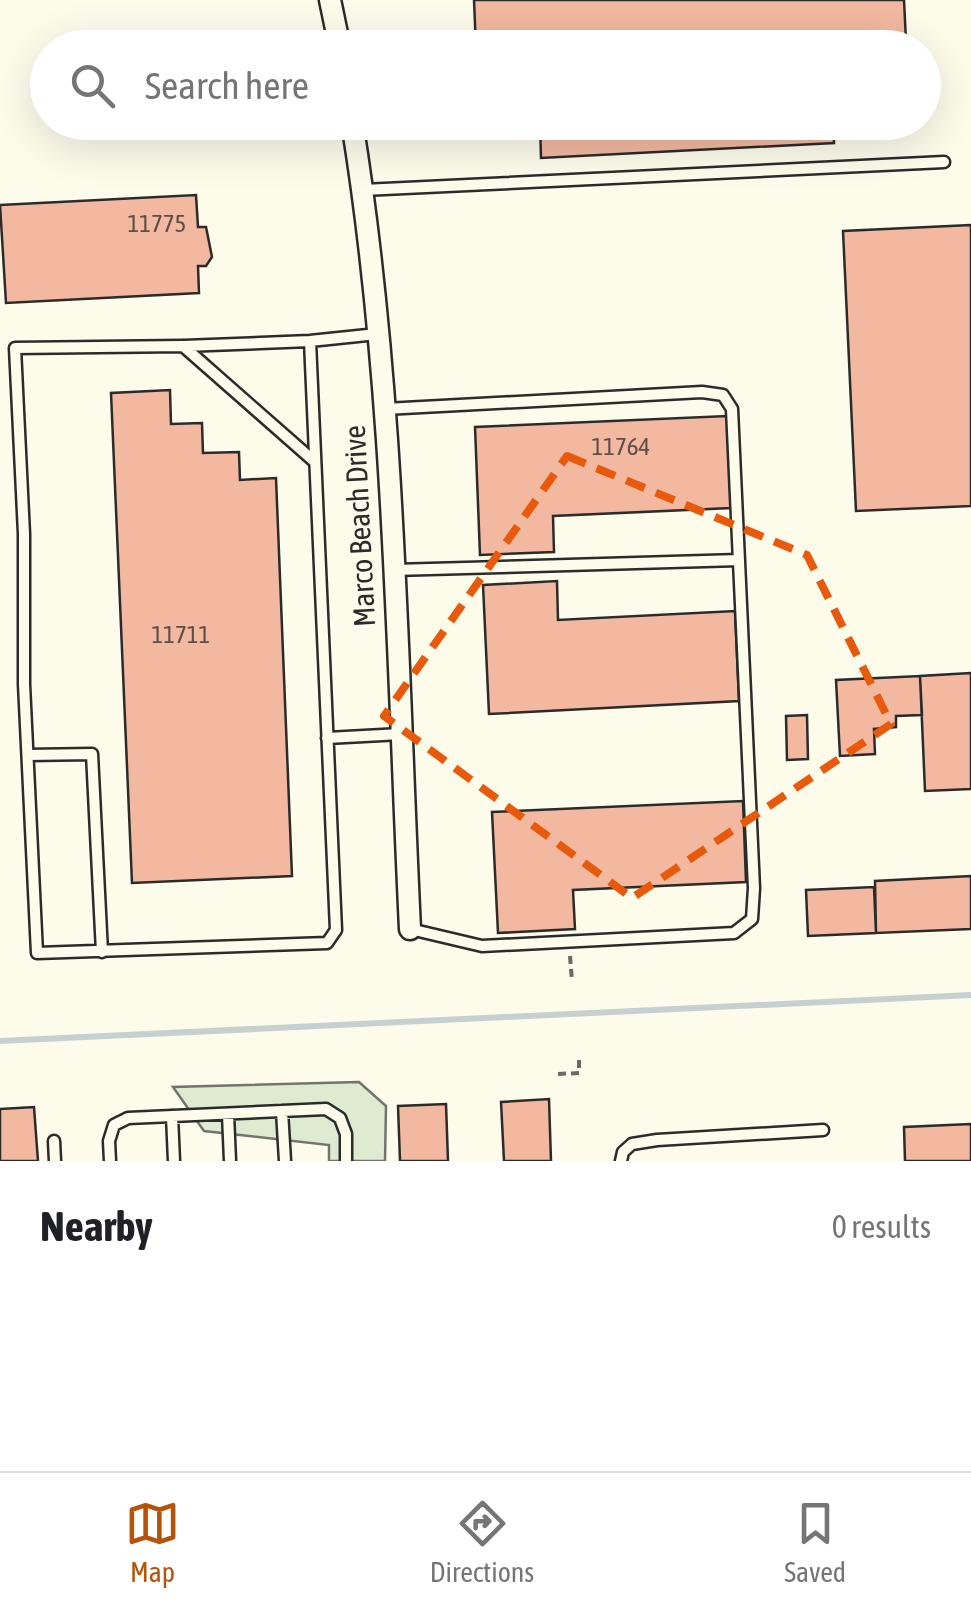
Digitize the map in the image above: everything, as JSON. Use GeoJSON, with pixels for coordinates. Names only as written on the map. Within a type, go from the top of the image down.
{"type":"FeatureCollection","features":[{"type":"Feature","properties":{"kind":"street"},"geometry":{"type":"LineString","coordinates":[[330,0],[336,30]]}},
{"type":"Feature","properties":{"kind":"street","name":"Marco Beach Drive"},"geometry":{"type":"LineString","coordinates":[[355,140],[384,409],[410,928]]}},
{"type":"Feature","properties":{"kind":"lane"},"geometry":{"type":"LineString","coordinates":[[363,190],[944,162]]}},
{"type":"Feature","properties":{"kind":"lane"},"geometry":{"type":"LineString","coordinates":[[310,341],[336,930],[327,943],[37,953],[24,684],[24,534],[16,348],[183,346],[377,334]]}},
{"type":"Feature","properties":{"kind":"lane"},"geometry":{"type":"LineString","coordinates":[[183,346],[315,462]]}},
{"type":"Feature","properties":{"kind":"lane"},"geometry":{"type":"LineString","coordinates":[[384,409],[702,392],[723,395],[732,409],[754,888],[752,919],[734,933],[482,946],[410,928]]}},
{"type":"Feature","properties":{"kind":"lane"},"geometry":{"type":"LineString","coordinates":[[393,570],[739,560]]}},
{"type":"Feature","properties":{"kind":"lane"},"geometry":{"type":"LineString","coordinates":[[327,738],[400,734]]}},
{"type":"Feature","properties":{"kind":"lane"},"geometry":{"type":"LineString","coordinates":[[28,755],[92,754],[102,952]]}},
{"type":"Feature","properties":{"kind":"lane"},"geometry":{"type":"LineString","coordinates":[[110,1161],[108,1141],[114,1125],[128,1118],[326,1109],[340,1118],[346,1134],[346,1161]]}},
{"type":"Feature","properties":{"kind":"lane"},"geometry":{"type":"LineString","coordinates":[[282,1111],[285,1161]]}},
{"type":"Feature","properties":{"kind":"lane"},"geometry":{"type":"LineString","coordinates":[[228,1114],[230,1161]]}},
{"type":"Feature","properties":{"kind":"lane"},"geometry":{"type":"LineString","coordinates":[[172,1116],[174,1161]]}},
{"type":"Feature","properties":{"kind":"lane"},"geometry":{"type":"LineString","coordinates":[[621,1161],[623,1152],[632,1144],[657,1140],[823,1130]]}},
{"type":"Feature","properties":{"kind":"lane"},"geometry":{"type":"LineString","coordinates":[[54,1140],[55,1161]]}},
{"type":"Feature","properties":{"kind":"path"},"geometry":{"type":"LineString","coordinates":[[568,942],[572,981]]}},
{"type":"Feature","properties":{"kind":"path"},"geometry":{"type":"LineString","coordinates":[[558,1074],[580,1072],[579,1056]]}},
{"type":"Feature","properties":{"kind":"highlighted area"},"geometry":{"type":"Polygon","coordinates":[[[567,456],[807,555],[891,724],[632,898],[384,716],[567,456]]]}},
{"type":"Feature","properties":{"kind":"green space"},"geometry":{"type":"Polygon","coordinates":[[[359,1082],[386,1106],[385,1161],[329,1161],[329,1145],[204,1131],[173,1087],[359,1082]]]}},
{"type":"Feature","properties":{"kind":"building"},"geometry":{"type":"Polygon","coordinates":[[[474,0],[904,0],[905,30],[475,30],[474,0]]]}},
{"type":"Feature","properties":{"kind":"building"},"geometry":{"type":"Polygon","coordinates":[[[540,140],[834,140],[834,143],[541,158],[540,140]]]}},
{"type":"Feature","properties":{"kind":"building"},"geometry":{"type":"Polygon","coordinates":[[[196,195],[198,227],[206,227],[212,257],[206,266],[198,266],[199,293],[6,303],[0,205],[196,195]]]}},
{"type":"Feature","properties":{"kind":"building"},"geometry":{"type":"Polygon","coordinates":[[[971,225],[971,506],[856,511],[843,231],[971,225]]]}},
{"type":"Feature","properties":{"kind":"building"},"geometry":{"type":"Polygon","coordinates":[[[170,390],[171,424],[202,423],[203,453],[239,452],[240,480],[276,478],[292,876],[132,883],[111,393],[170,390]]]}},
{"type":"Feature","properties":{"kind":"building"},"geometry":{"type":"Polygon","coordinates":[[[727,416],[731,508],[553,516],[554,552],[480,555],[475,427],[727,416]]]}},
{"type":"Feature","properties":{"kind":"building"},"geometry":{"type":"Polygon","coordinates":[[[557,581],[558,620],[735,611],[739,701],[489,714],[483,585],[557,581]]]}},
{"type":"Feature","properties":{"kind":"building"},"geometry":{"type":"Polygon","coordinates":[[[971,673],[971,789],[925,791],[920,676],[971,673]]]}},
{"type":"Feature","properties":{"kind":"building"},"geometry":{"type":"Polygon","coordinates":[[[920,676],[922,715],[896,716],[896,727],[874,729],[875,754],[840,756],[836,680],[920,676]]]}},
{"type":"Feature","properties":{"kind":"building"},"geometry":{"type":"Polygon","coordinates":[[[807,715],[808,759],[787,760],[786,716],[807,715]]]}},
{"type":"Feature","properties":{"kind":"building"},"geometry":{"type":"Polygon","coordinates":[[[743,801],[746,882],[573,890],[575,929],[498,933],[492,812],[743,801]]]}},
{"type":"Feature","properties":{"kind":"building"},"geometry":{"type":"Polygon","coordinates":[[[971,876],[971,929],[876,933],[875,881],[971,876]]]}},
{"type":"Feature","properties":{"kind":"building"},"geometry":{"type":"Polygon","coordinates":[[[874,887],[876,933],[808,936],[806,890],[874,887]]]}},
{"type":"Feature","properties":{"kind":"building"},"geometry":{"type":"Polygon","coordinates":[[[549,1099],[551,1161],[504,1161],[501,1102],[549,1099]]]}},
{"type":"Feature","properties":{"kind":"building"},"geometry":{"type":"Polygon","coordinates":[[[446,1104],[448,1161],[400,1161],[398,1106],[446,1104]]]}},
{"type":"Feature","properties":{"kind":"building"},"geometry":{"type":"Polygon","coordinates":[[[34,1107],[38,1161],[0,1161],[0,1109],[34,1107]]]}},
{"type":"Feature","properties":{"kind":"building"},"geometry":{"type":"Polygon","coordinates":[[[971,1124],[971,1161],[905,1161],[904,1127],[971,1124]]]}},
{"type":"Feature","properties":{"kind":"waterway"},"geometry":{"type":"LineString","coordinates":[[0,1041],[971,995]]}}]}
